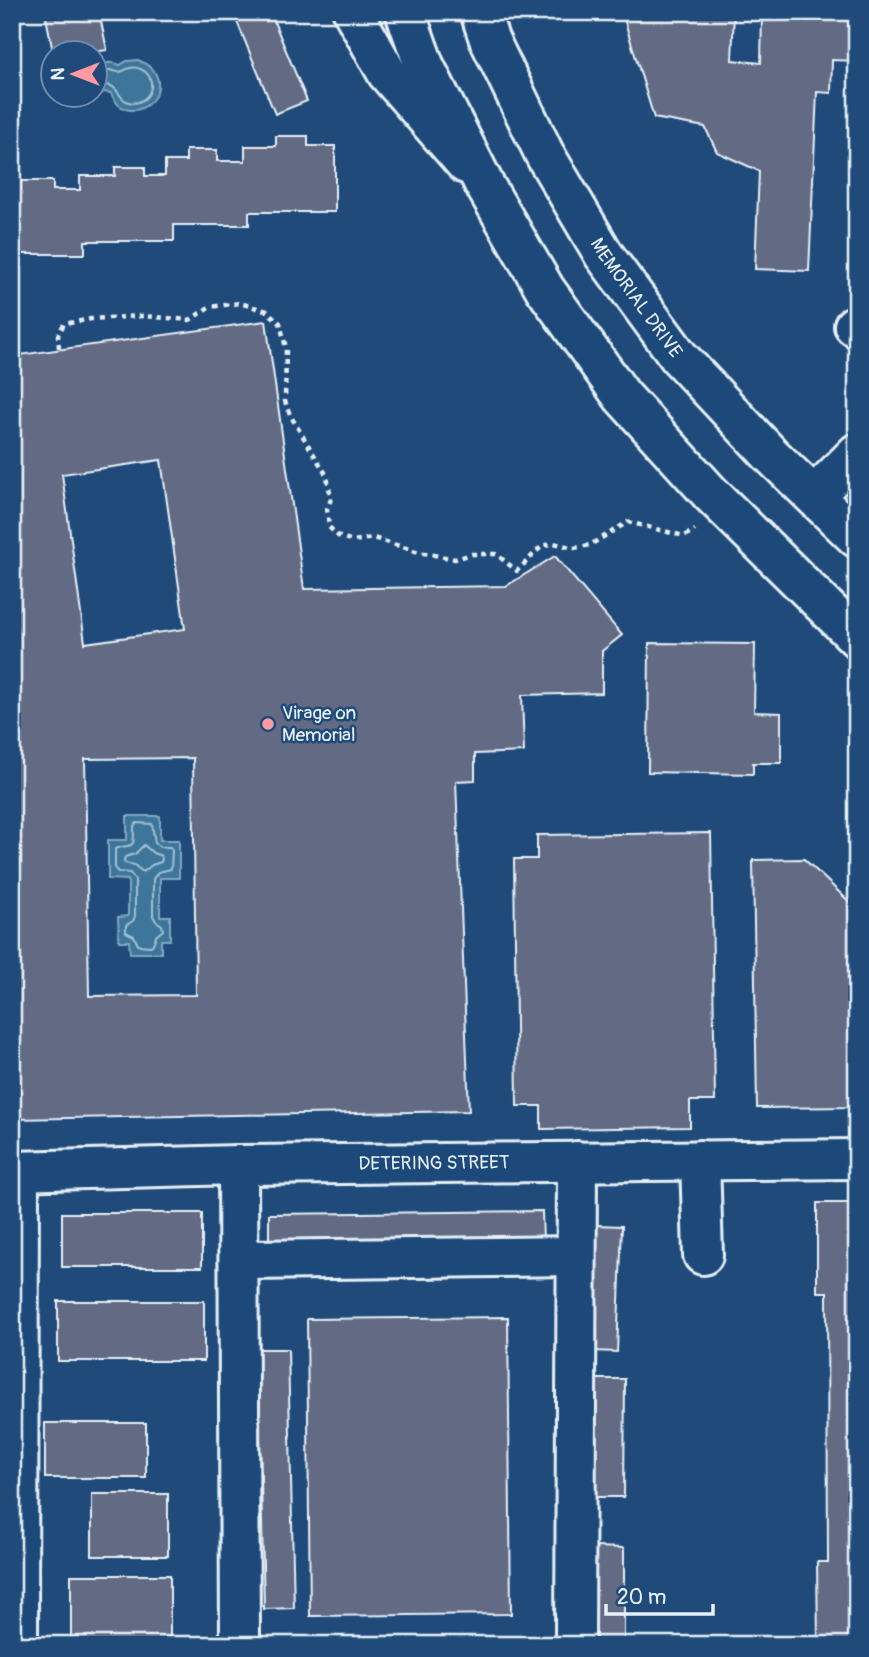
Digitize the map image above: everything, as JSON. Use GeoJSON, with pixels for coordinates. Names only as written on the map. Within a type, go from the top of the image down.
{"type":"FeatureCollection","features":[{"type":"Feature","properties":{"kind":"street"},"geometry":{"type":"LineString","coordinates":[[354,12],[387,73],[484,184]]}},
{"type":"Feature","properties":{"kind":"street"},"geometry":{"type":"LineString","coordinates":[[405,12],[424,65],[484,184],[545,289],[622,396],[711,494],[857,638]]}},
{"type":"Feature","properties":{"kind":"street","name":"MEMORIAL DRIVE"},"geometry":{"type":"LineString","coordinates":[[480,12],[489,39],[545,155],[604,255],[679,357],[770,453],[857,538]]}},
{"type":"Feature","properties":{"kind":"street"},"geometry":{"type":"LineString","coordinates":[[814,496],[857,453]]}},
{"type":"Feature","properties":{"kind":"street","name":"DETERING STREET"},"geometry":{"type":"LineString","coordinates":[[16,1171],[238,1165],[857,1159]]}},
{"type":"Feature","properties":{"kind":"street"},"geometry":{"type":"LineString","coordinates":[[700,1160],[703,1255]]}},
{"type":"Feature","properties":{"kind":"street"},"geometry":{"type":"LineString","coordinates":[[575,1645],[577,1161]]}},
{"type":"Feature","properties":{"kind":"street"},"geometry":{"type":"LineString","coordinates":[[238,1165],[240,1639]]}},
{"type":"Feature","properties":{"kind":"street"},"geometry":{"type":"LineString","coordinates":[[16,1171],[18,1645]]}},
{"type":"Feature","properties":{"kind":"street"},"geometry":{"type":"LineString","coordinates":[[239,1260],[576,1256]]}},
{"type":"Feature","properties":{"kind":"path"},"geometry":{"type":"LineString","coordinates":[[59,348],[58,335],[64,324],[91,319],[143,316],[190,320],[209,307],[240,303],[267,311],[280,323],[286,348],[285,401],[290,415],[327,476],[331,499],[327,509],[329,527],[338,536],[353,541],[373,538],[419,552],[455,559],[472,554],[496,554],[517,571],[542,546],[554,542],[574,548],[590,545],[628,522],[684,536],[697,529]]}},
{"type":"Feature","properties":{"kind":"water"},"geometry":{"type":"Polygon","coordinates":[[[138,60],[152,70],[158,81],[157,92],[151,102],[130,110],[120,105],[108,93],[108,63],[120,65],[138,60]]]}},
{"type":"Feature","properties":{"kind":"water"},"geometry":{"type":"Polygon","coordinates":[[[127,816],[160,816],[160,840],[179,840],[179,878],[160,878],[160,916],[170,916],[170,940],[161,940],[161,953],[130,953],[129,941],[119,941],[118,917],[128,916],[128,880],[108,879],[108,840],[127,840],[127,816]]]}},
{"type":"Feature","properties":{"kind":"building"},"geometry":{"type":"Polygon","coordinates":[[[45,12],[99,12],[104,38],[50,38],[45,12]]]}},
{"type":"Feature","properties":{"kind":"building"},"geometry":{"type":"Polygon","coordinates":[[[233,12],[270,12],[307,101],[275,114],[233,12]]]}},
{"type":"Feature","properties":{"kind":"building"},"geometry":{"type":"Polygon","coordinates":[[[622,12],[734,12],[732,60],[761,63],[762,15],[780,16],[780,12],[857,12],[857,61],[832,60],[831,93],[817,92],[809,271],[755,269],[759,171],[717,152],[705,127],[654,118],[622,12]]]}},
{"type":"Feature","properties":{"kind":"building"},"geometry":{"type":"Polygon","coordinates":[[[276,136],[308,136],[308,146],[335,146],[335,212],[249,212],[249,225],[174,225],[174,241],[85,241],[85,254],[12,254],[12,190],[21,190],[21,181],[53,181],[53,190],[80,190],[80,176],[115,176],[115,167],[145,167],[145,176],[165,176],[165,161],[186,161],[186,150],[217,150],[217,161],[245,161],[245,146],[276,146],[276,136]]]}},
{"type":"Feature","properties":{"kind":"building","name":"Virage on Memorial"},"geometry":{"type":"Polygon","coordinates":[[[266,321],[304,589],[506,586],[555,556],[622,635],[602,651],[602,693],[522,695],[524,752],[475,754],[475,780],[456,781],[469,1111],[12,1119],[12,356],[266,321]],[[161,460],[62,474],[85,643],[185,629],[161,460]],[[193,758],[85,759],[89,996],[196,995],[193,758]]]}},
{"type":"Feature","properties":{"kind":"building"},"geometry":{"type":"Polygon","coordinates":[[[649,643],[755,644],[754,712],[781,713],[781,763],[753,763],[753,774],[648,772],[649,643]]]}},
{"type":"Feature","properties":{"kind":"building"},"geometry":{"type":"Polygon","coordinates":[[[711,833],[715,1101],[690,1101],[690,1127],[541,1129],[541,1106],[517,1106],[514,859],[537,859],[537,835],[711,833]]]}},
{"type":"Feature","properties":{"kind":"building"},"geometry":{"type":"Polygon","coordinates":[[[804,859],[857,909],[857,1107],[757,1108],[753,860],[804,859]]]}},
{"type":"Feature","properties":{"kind":"building"},"geometry":{"type":"Polygon","coordinates":[[[817,1203],[857,1203],[857,1645],[818,1645],[817,1562],[828,1562],[827,1292],[817,1292],[817,1203]]]}},
{"type":"Feature","properties":{"kind":"building"},"geometry":{"type":"Polygon","coordinates":[[[542,1211],[543,1241],[269,1244],[269,1214],[542,1211]]]}},
{"type":"Feature","properties":{"kind":"building"},"geometry":{"type":"Polygon","coordinates":[[[62,1213],[202,1213],[202,1267],[62,1267],[62,1213]]]}},
{"type":"Feature","properties":{"kind":"building"},"geometry":{"type":"Polygon","coordinates":[[[597,1225],[622,1226],[617,1352],[592,1351],[597,1225]]]}},
{"type":"Feature","properties":{"kind":"building"},"geometry":{"type":"Polygon","coordinates":[[[58,1301],[204,1301],[204,1361],[58,1361],[58,1301]]]}},
{"type":"Feature","properties":{"kind":"building"},"geometry":{"type":"Polygon","coordinates":[[[508,1317],[511,1614],[310,1616],[307,1319],[508,1317]]]}},
{"type":"Feature","properties":{"kind":"building"},"geometry":{"type":"Polygon","coordinates":[[[258,1349],[288,1349],[294,1608],[264,1609],[258,1349]]]}},
{"type":"Feature","properties":{"kind":"building"},"geometry":{"type":"Polygon","coordinates":[[[595,1379],[625,1379],[624,1497],[595,1497],[595,1379]]]}},
{"type":"Feature","properties":{"kind":"building"},"geometry":{"type":"Polygon","coordinates":[[[45,1423],[146,1423],[146,1478],[45,1478],[45,1423]]]}},
{"type":"Feature","properties":{"kind":"building"},"geometry":{"type":"Polygon","coordinates":[[[92,1494],[168,1494],[168,1556],[92,1556],[92,1494]]]}},
{"type":"Feature","properties":{"kind":"building"},"geometry":{"type":"Polygon","coordinates":[[[593,1547],[624,1548],[624,1645],[593,1645],[593,1547]]]}},
{"type":"Feature","properties":{"kind":"building"},"geometry":{"type":"Polygon","coordinates":[[[71,1575],[170,1575],[170,1645],[71,1645],[71,1575]]]}},
{"type":"Feature","properties":{"kind":"place","name":"Virage on Memorial"},"geometry":{"type":"Point","coordinates":[268,724]}}]}
